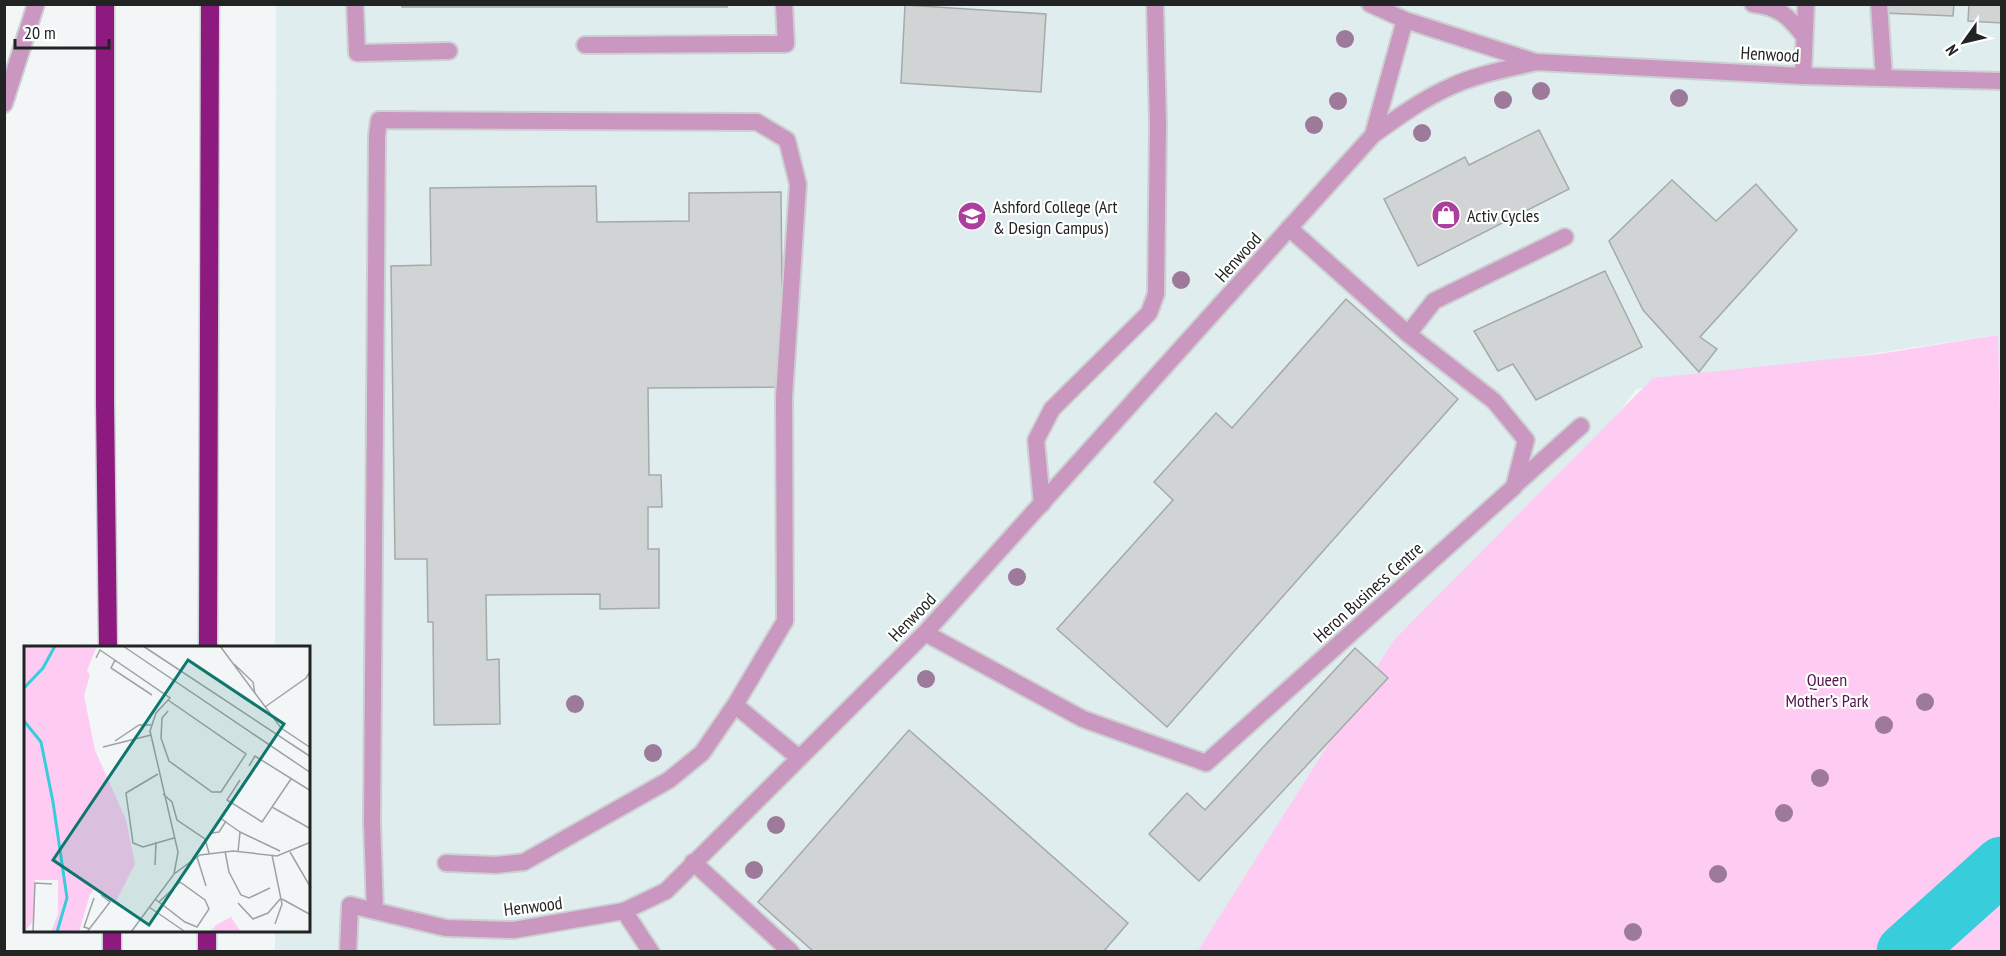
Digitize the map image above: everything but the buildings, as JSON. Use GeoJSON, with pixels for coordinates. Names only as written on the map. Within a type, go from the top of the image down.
{"type":"FeatureCollection","features":[{"type":"Feature","properties":{"kind":"highway"},"geometry":{"type":"LineString","coordinates":[[105,4],[105,402],[108,646]]}},
{"type":"Feature","properties":{"kind":"highway"},"geometry":{"type":"LineString","coordinates":[[207,646],[210,4]]}},
{"type":"Feature","properties":{"kind":"highway"},"geometry":{"type":"LineString","coordinates":[[112,932],[112,951]]}},
{"type":"Feature","properties":{"kind":"highway"},"geometry":{"type":"LineString","coordinates":[[207,932],[207,951]]}},
{"type":"Feature","properties":{"kind":"street"},"geometry":{"type":"LineString","coordinates":[[4,104],[36,4]]}},
{"type":"Feature","properties":{"kind":"street"},"geometry":{"type":"LineString","coordinates":[[355,4],[357,53],[450,51]]}},
{"type":"Feature","properties":{"kind":"street"},"geometry":{"type":"LineString","coordinates":[[585,45],[786,44],[784,4]]}},
{"type":"Feature","properties":{"kind":"street"},"geometry":{"type":"LineString","coordinates":[[1042,504],[1036,440],[1052,409],[1149,313],[1156,294],[1158,124],[1155,4]]}},
{"type":"Feature","properties":{"kind":"street","name":"Henwood"},"geometry":{"type":"LineString","coordinates":[[1370,4],[1405,20],[1536,63]]}},
{"type":"Feature","properties":{"kind":"street"},"geometry":{"type":"LineString","coordinates":[[1753,4],[1788,15],[1804,36]]}},
{"type":"Feature","properties":{"kind":"street"},"geometry":{"type":"LineString","coordinates":[[1803,76],[1806,4]]}},
{"type":"Feature","properties":{"kind":"street"},"geometry":{"type":"LineString","coordinates":[[1879,4],[1884,78]]}},
{"type":"Feature","properties":{"kind":"street","name":"Henwood"},"geometry":{"type":"LineString","coordinates":[[1373,135],[1405,20]]}},
{"type":"Feature","properties":{"kind":"street","name":"Henwood"},"geometry":{"type":"LineString","coordinates":[[348,951],[350,905],[446,928],[514,930],[624,911],[666,891],[925,633],[1373,135],[1452,86],[1495,71],[1536,63],[1803,76],[2001,81]]}},
{"type":"Feature","properties":{"kind":"street"},"geometry":{"type":"LineString","coordinates":[[375,911],[372,822],[379,120],[757,122],[787,140],[798,184],[784,397],[785,621],[735,705],[702,753],[669,780],[524,862],[496,865],[446,863]]}},
{"type":"Feature","properties":{"kind":"street"},"geometry":{"type":"LineString","coordinates":[[1289,228],[1408,334],[1494,401],[1526,440],[1514,487]]}},
{"type":"Feature","properties":{"kind":"street"},"geometry":{"type":"LineString","coordinates":[[1408,334],[1434,301],[1565,237]]}},
{"type":"Feature","properties":{"kind":"street"},"geometry":{"type":"LineString","coordinates":[[1514,487],[1581,426]]}},
{"type":"Feature","properties":{"kind":"street","name":"Heron Business Centre"},"geometry":{"type":"LineString","coordinates":[[925,633],[1083,719],[1206,763],[1514,487]]}},
{"type":"Feature","properties":{"kind":"street"},"geometry":{"type":"LineString","coordinates":[[735,705],[799,758]]}},
{"type":"Feature","properties":{"kind":"street"},"geometry":{"type":"LineString","coordinates":[[693,862],[791,951]]}},
{"type":"Feature","properties":{"kind":"street"},"geometry":{"type":"LineString","coordinates":[[624,911],[651,951]]}},
{"type":"Feature","properties":{"kind":"shaded area"},"geometry":{"type":"Polygon","coordinates":[[[276,5],[2001,5],[2001,501],[1997,335],[1636,389],[1340,799],[1211,951],[275,952],[275,932],[310,932],[310,646],[275,646],[276,5]]]}},
{"type":"Feature","properties":{"kind":"green space","name":"Queen Mother’s Park"},"geometry":{"type":"Polygon","coordinates":[[[1998,335],[2002,501],[2001,951],[1197,952],[1394,640],[1653,378],[1879,354],[1998,335]]]}},
{"type":"Feature","properties":{"kind":"waterway"},"geometry":{"type":"LineString","coordinates":[[1905,952],[2002,865]]}},
{"type":"Feature","properties":{"kind":"place","name":"Activ Cycles"},"geometry":{"type":"Point","coordinates":[1446,215]}},
{"type":"Feature","properties":{"kind":"place","name":"Ashford College (Art & Design Campus)"},"geometry":{"type":"Point","coordinates":[972,216]}}]}
